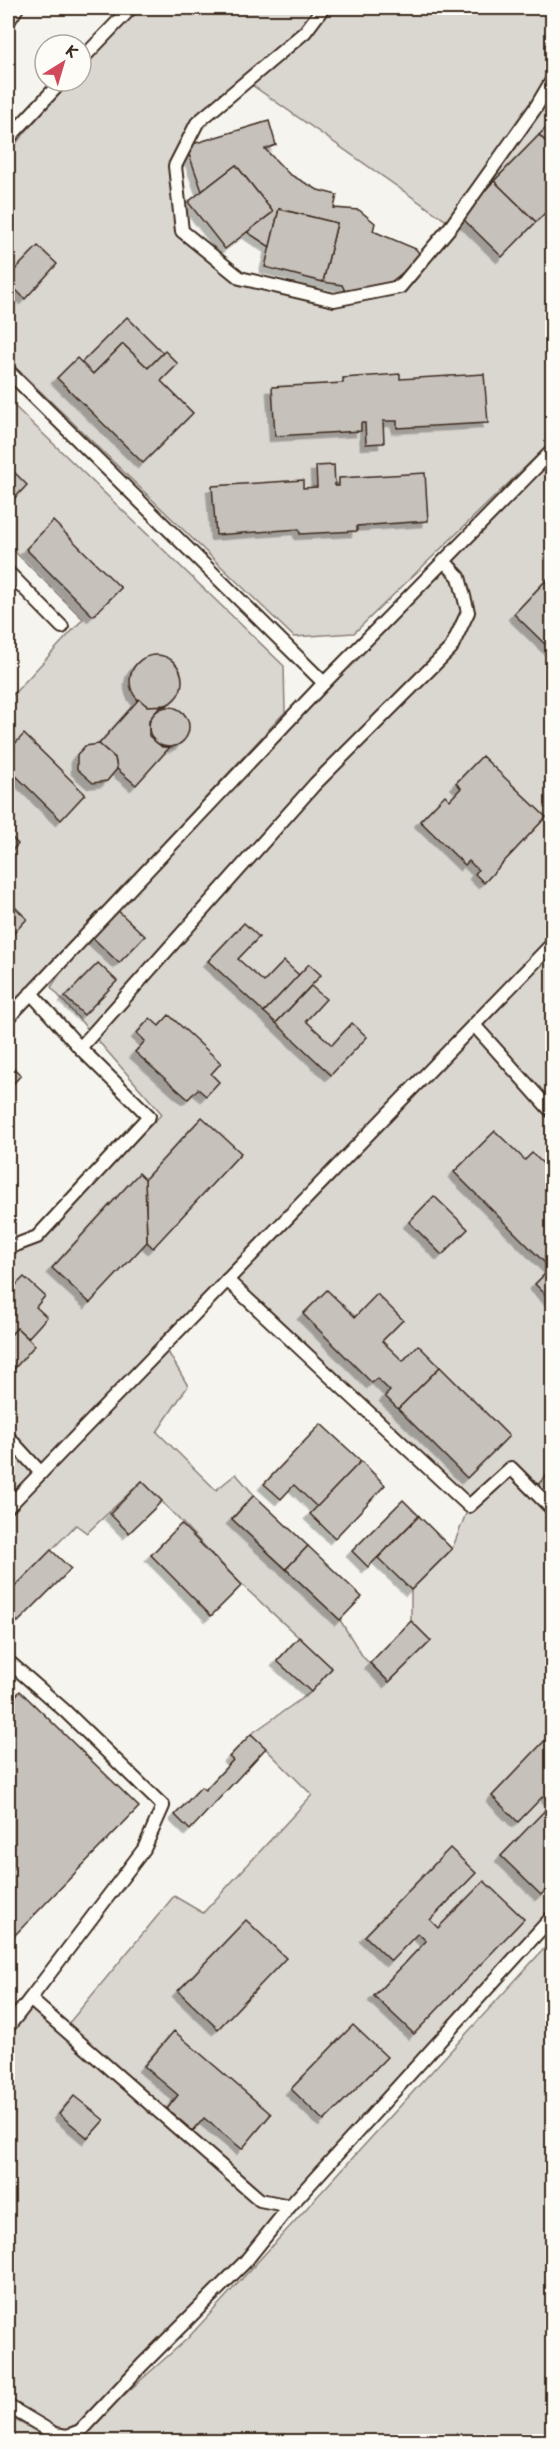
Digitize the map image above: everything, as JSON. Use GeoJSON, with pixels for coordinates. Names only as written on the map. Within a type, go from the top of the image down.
{"type":"FeatureCollection","features":[{"type":"Feature","properties":{"kind":"lane"},"geometry":{"type":"LineString","coordinates":[[8,22],[16,8]]}},
{"type":"Feature","properties":{"kind":"lane"},"geometry":{"type":"LineString","coordinates":[[93,48],[131,8]]}},
{"type":"Feature","properties":{"kind":"lane"},"geometry":{"type":"LineString","coordinates":[[323,8],[305,32],[197,123],[175,166],[182,231],[240,278],[334,300],[400,287],[452,225],[536,107],[552,80]]}},
{"type":"Feature","properties":{"kind":"lane"},"geometry":{"type":"LineString","coordinates":[[8,139],[51,93]]}},
{"type":"Feature","properties":{"kind":"lane"},"geometry":{"type":"LineString","coordinates":[[8,371],[324,683]]}},
{"type":"Feature","properties":{"kind":"lane"},"geometry":{"type":"LineString","coordinates":[[8,1018],[324,683],[552,451]]}},
{"type":"Feature","properties":{"kind":"lane"},"geometry":{"type":"LineString","coordinates":[[81,1048],[315,784],[451,648],[468,612],[459,577],[445,562]]}},
{"type":"Feature","properties":{"kind":"lane"},"geometry":{"type":"LineString","coordinates":[[8,572],[62,627]]}},
{"type":"Feature","properties":{"kind":"lane"},"geometry":{"type":"LineString","coordinates":[[8,1507],[552,944]]}},
{"type":"Feature","properties":{"kind":"lane"},"geometry":{"type":"LineString","coordinates":[[8,1248],[37,1237],[148,1116],[31,993]]}},
{"type":"Feature","properties":{"kind":"lane"},"geometry":{"type":"LineString","coordinates":[[474,1025],[552,1112]]}},
{"type":"Feature","properties":{"kind":"lane"},"geometry":{"type":"LineString","coordinates":[[227,1280],[469,1506],[510,1468],[552,1509]]}},
{"type":"Feature","properties":{"kind":"lane"},"geometry":{"type":"LineString","coordinates":[[8,1437],[41,1473]]}},
{"type":"Feature","properties":{"kind":"lane"},"geometry":{"type":"LineString","coordinates":[[8,1661],[64,1710],[164,1806],[144,1849],[8,2027]]}},
{"type":"Feature","properties":{"kind":"lane"},"geometry":{"type":"LineString","coordinates":[[8,2406],[55,2434],[67,2436],[80,2431],[245,2262],[290,2206],[552,1917]]}},
{"type":"Feature","properties":{"kind":"lane"},"geometry":{"type":"LineString","coordinates":[[30,1999],[260,2200],[290,2206]]}},
{"type":"Feature","properties":{"kind":"shaded area"},"geometry":{"type":"Polygon","coordinates":[[[131,8],[552,8],[552,441],[354,633],[294,637],[8,360],[8,153],[58,93],[93,93],[93,51],[131,8]],[[246,81],[197,123],[175,166],[182,231],[240,278],[334,300],[400,287],[452,225],[246,81]]]}},
{"type":"Feature","properties":{"kind":"shaded area"},"geometry":{"type":"Polygon","coordinates":[[[8,400],[284,666],[285,712],[8,1011],[8,700],[83,619],[8,545],[8,400]]]}},
{"type":"Feature","properties":{"kind":"shaded area"},"geometry":{"type":"Polygon","coordinates":[[[552,453],[552,1917],[245,2262],[67,2436],[8,2406],[8,2027],[30,1999],[64,2029],[174,1896],[203,1913],[312,1795],[251,1734],[311,1692],[332,1668],[242,1585],[142,1481],[87,1533],[76,1525],[8,1594],[8,1248],[37,1237],[162,1114],[51,987],[82,941],[552,453]],[[228,1280],[164,1345],[188,1386],[157,1432],[216,1490],[236,1474],[254,1495],[232,1519],[340,1620],[363,1657],[389,1682],[431,1641],[411,1621],[411,1590],[452,1549],[469,1506],[228,1280]]]}},
{"type":"Feature","properties":{"kind":"shaded area"},"geometry":{"type":"Polygon","coordinates":[[[552,1940],[552,2441],[71,2442],[187,2339],[552,1940]]]}},
{"type":"Feature","properties":{"kind":"shaded area"},"geometry":{"type":"Polygon","coordinates":[[[8,2418],[15,2420],[56,2441],[8,2441],[8,2418]]]}},
{"type":"Feature","properties":{"kind":"building"},"geometry":{"type":"Polygon","coordinates":[[[269,121],[276,145],[265,149],[289,174],[318,190],[337,195],[334,208],[359,210],[375,223],[373,231],[416,249],[422,257],[386,286],[347,295],[342,285],[323,282],[337,223],[279,209],[270,247],[247,232],[273,212],[236,165],[202,191],[186,146],[269,121]]]}},
{"type":"Feature","properties":{"kind":"building"},"geometry":{"type":"Polygon","coordinates":[[[552,122],[552,148],[539,135],[552,122]]]}},
{"type":"Feature","properties":{"kind":"building"},"geometry":{"type":"Polygon","coordinates":[[[539,135],[552,148],[552,206],[536,222],[494,181],[539,135]]]}},
{"type":"Feature","properties":{"kind":"building"},"geometry":{"type":"Polygon","coordinates":[[[236,165],[273,212],[225,249],[188,202],[236,165]]]}},
{"type":"Feature","properties":{"kind":"building"},"geometry":{"type":"Polygon","coordinates":[[[494,181],[536,222],[502,257],[460,216],[494,181]]]}},
{"type":"Feature","properties":{"kind":"building"},"geometry":{"type":"Polygon","coordinates":[[[279,209],[337,223],[323,282],[265,267],[279,209]]]}},
{"type":"Feature","properties":{"kind":"building"},"geometry":{"type":"Polygon","coordinates":[[[38,246],[57,264],[25,299],[8,282],[8,277],[38,246]]]}},
{"type":"Feature","properties":{"kind":"building"},"geometry":{"type":"Polygon","coordinates":[[[127,317],[163,353],[148,368],[123,344],[93,374],[81,363],[127,317]]]}},
{"type":"Feature","properties":{"kind":"building"},"geometry":{"type":"Polygon","coordinates":[[[123,344],[148,368],[165,351],[178,364],[161,381],[193,413],[143,463],[57,378],[77,358],[93,374],[123,344]]]}},
{"type":"Feature","properties":{"kind":"building"},"geometry":{"type":"Polygon","coordinates":[[[400,374],[400,379],[484,374],[488,423],[397,428],[397,421],[383,421],[384,443],[366,444],[365,423],[361,423],[361,431],[275,436],[272,387],[343,383],[343,378],[400,374]]]}},
{"type":"Feature","properties":{"kind":"building"},"geometry":{"type":"Polygon","coordinates":[[[334,465],[335,486],[339,486],[339,478],[425,473],[428,521],[357,526],[357,531],[300,534],[299,529],[216,535],[212,486],[303,480],[303,488],[317,487],[316,466],[334,465]]]}},
{"type":"Feature","properties":{"kind":"building"},"geometry":{"type":"Polygon","coordinates":[[[8,466],[27,485],[8,505],[8,466]]]}},
{"type":"Feature","properties":{"kind":"building"},"geometry":{"type":"Polygon","coordinates":[[[53,521],[121,588],[93,616],[26,549],[53,521]]]}},
{"type":"Feature","properties":{"kind":"building"},"geometry":{"type":"Polygon","coordinates":[[[552,574],[552,651],[514,614],[552,574]]]}},
{"type":"Feature","properties":{"kind":"building"},"geometry":{"type":"Polygon","coordinates":[[[156,655],[170,659],[178,667],[182,681],[178,695],[170,703],[156,707],[142,703],[134,695],[130,681],[134,667],[142,659],[156,655]]]}},
{"type":"Feature","properties":{"kind":"building"},"geometry":{"type":"Polygon","coordinates":[[[139,699],[147,706],[168,705],[160,707],[149,720],[149,736],[162,747],[170,747],[136,785],[117,769],[115,758],[99,744],[139,699]]]}},
{"type":"Feature","properties":{"kind":"building"},"geometry":{"type":"Polygon","coordinates":[[[169,707],[177,708],[183,713],[188,719],[188,735],[183,741],[177,746],[169,747],[161,746],[155,741],[150,735],[149,727],[150,719],[155,713],[161,708],[169,707]]]}},
{"type":"Feature","properties":{"kind":"building"},"geometry":{"type":"Polygon","coordinates":[[[24,734],[85,794],[61,820],[8,768],[8,751],[24,734]]]}},
{"type":"Feature","properties":{"kind":"building"},"geometry":{"type":"Polygon","coordinates":[[[99,744],[115,758],[117,769],[107,781],[93,783],[77,769],[77,755],[85,746],[99,744]]]}},
{"type":"Feature","properties":{"kind":"building"},"geometry":{"type":"Polygon","coordinates":[[[482,756],[546,817],[484,883],[475,874],[478,870],[469,861],[465,865],[420,821],[445,795],[450,800],[461,788],[456,783],[482,756]]]}},
{"type":"Feature","properties":{"kind":"building"},"geometry":{"type":"Polygon","coordinates":[[[8,834],[18,844],[8,855],[8,834]]]}},
{"type":"Feature","properties":{"kind":"building"},"geometry":{"type":"Polygon","coordinates":[[[8,900],[27,919],[8,939],[8,900]]]}},
{"type":"Feature","properties":{"kind":"building"},"geometry":{"type":"Polygon","coordinates":[[[116,909],[145,936],[119,963],[90,935],[116,909]]]}},
{"type":"Feature","properties":{"kind":"building"},"geometry":{"type":"Polygon","coordinates":[[[244,923],[259,937],[238,959],[264,982],[284,961],[299,975],[264,1012],[208,961],[244,923]]]}},
{"type":"Feature","properties":{"kind":"building"},"geometry":{"type":"Polygon","coordinates":[[[98,963],[117,981],[84,1015],[65,997],[98,963]]]}},
{"type":"Feature","properties":{"kind":"building"},"geometry":{"type":"Polygon","coordinates":[[[309,964],[321,975],[276,1023],[264,1012],[309,964]]]}},
{"type":"Feature","properties":{"kind":"building"},"geometry":{"type":"Polygon","coordinates":[[[311,986],[326,999],[306,1021],[332,1045],[352,1023],[367,1037],[331,1075],[276,1023],[311,986]]]}},
{"type":"Feature","properties":{"kind":"building"},"geometry":{"type":"Polygon","coordinates":[[[169,1015],[221,1063],[211,1074],[219,1082],[206,1096],[198,1089],[188,1099],[135,1052],[145,1041],[137,1033],[150,1018],[159,1026],[169,1015]]]}},
{"type":"Feature","properties":{"kind":"building"},"geometry":{"type":"Polygon","coordinates":[[[8,1063],[21,1075],[8,1090],[8,1063]]]}},
{"type":"Feature","properties":{"kind":"building"},"geometry":{"type":"Polygon","coordinates":[[[202,1117],[241,1153],[153,1248],[147,1242],[145,1179],[202,1117]]]}},
{"type":"Feature","properties":{"kind":"building"},"geometry":{"type":"Polygon","coordinates":[[[495,1131],[525,1160],[532,1153],[552,1172],[551,1269],[454,1172],[495,1131]]]}},
{"type":"Feature","properties":{"kind":"building"},"geometry":{"type":"Polygon","coordinates":[[[139,1173],[145,1179],[147,1242],[90,1303],[52,1268],[139,1173]]]}},
{"type":"Feature","properties":{"kind":"building"},"geometry":{"type":"Polygon","coordinates":[[[434,1196],[468,1229],[442,1255],[409,1222],[434,1196]]]}},
{"type":"Feature","properties":{"kind":"building"},"geometry":{"type":"Polygon","coordinates":[[[552,1267],[552,1301],[535,1284],[552,1267]]]}},
{"type":"Feature","properties":{"kind":"building"},"geometry":{"type":"Polygon","coordinates":[[[24,1277],[45,1296],[36,1307],[47,1317],[28,1338],[17,1328],[8,1338],[8,1281],[14,1287],[24,1277]]]}},
{"type":"Feature","properties":{"kind":"building"},"geometry":{"type":"Polygon","coordinates":[[[327,1290],[355,1317],[377,1294],[403,1320],[382,1341],[403,1361],[418,1345],[440,1367],[398,1409],[385,1396],[390,1391],[377,1378],[372,1383],[303,1314],[327,1290]]]}},
{"type":"Feature","properties":{"kind":"building"},"geometry":{"type":"Polygon","coordinates":[[[17,1328],[35,1345],[8,1376],[8,1338],[17,1328]]]}},
{"type":"Feature","properties":{"kind":"building"},"geometry":{"type":"Polygon","coordinates":[[[440,1367],[509,1436],[467,1478],[398,1409],[440,1367]]]}},
{"type":"Feature","properties":{"kind":"building"},"geometry":{"type":"Polygon","coordinates":[[[321,1424],[361,1461],[317,1507],[294,1485],[281,1499],[264,1484],[321,1424]]]}},
{"type":"Feature","properties":{"kind":"building"},"geometry":{"type":"Polygon","coordinates":[[[361,1461],[385,1485],[335,1538],[310,1514],[361,1461]]]}},
{"type":"Feature","properties":{"kind":"building"},"geometry":{"type":"Polygon","coordinates":[[[552,1470],[552,1505],[535,1488],[552,1470]]]}},
{"type":"Feature","properties":{"kind":"building"},"geometry":{"type":"Polygon","coordinates":[[[142,1481],[162,1501],[129,1533],[110,1514],[142,1481]]]}},
{"type":"Feature","properties":{"kind":"building"},"geometry":{"type":"Polygon","coordinates":[[[254,1495],[308,1546],[286,1569],[232,1519],[254,1495]]]}},
{"type":"Feature","properties":{"kind":"building"},"geometry":{"type":"Polygon","coordinates":[[[403,1500],[419,1516],[368,1567],[352,1551],[403,1500]]]}},
{"type":"Feature","properties":{"kind":"building"},"geometry":{"type":"Polygon","coordinates":[[[419,1516],[452,1549],[411,1590],[378,1558],[419,1516]]]}},
{"type":"Feature","properties":{"kind":"building"},"geometry":{"type":"Polygon","coordinates":[[[181,1524],[242,1585],[211,1616],[151,1555],[181,1524]]]}},
{"type":"Feature","properties":{"kind":"building"},"geometry":{"type":"Polygon","coordinates":[[[308,1546],[362,1597],[340,1620],[286,1569],[308,1546]]]}},
{"type":"Feature","properties":{"kind":"building"},"geometry":{"type":"Polygon","coordinates":[[[51,1550],[71,1569],[18,1622],[8,1612],[8,1594],[51,1550]]]}},
{"type":"Feature","properties":{"kind":"building"},"geometry":{"type":"Polygon","coordinates":[[[411,1621],[431,1641],[389,1682],[370,1663],[411,1621]]]}},
{"type":"Feature","properties":{"kind":"building"},"geometry":{"type":"Polygon","coordinates":[[[299,1637],[332,1668],[311,1692],[277,1661],[299,1637]]]}},
{"type":"Feature","properties":{"kind":"building"},"geometry":{"type":"Polygon","coordinates":[[[20,1691],[139,1807],[12,1938],[8,1934],[8,1704],[20,1691]]]}},
{"type":"Feature","properties":{"kind":"building"},"geometry":{"type":"Polygon","coordinates":[[[552,1733],[552,1801],[545,1794],[518,1822],[492,1796],[552,1733]]]}},
{"type":"Feature","properties":{"kind":"building"},"geometry":{"type":"Polygon","coordinates":[[[251,1734],[266,1748],[190,1830],[175,1815],[201,1787],[205,1790],[233,1760],[229,1757],[251,1734]]]}},
{"type":"Feature","properties":{"kind":"building"},"geometry":{"type":"Polygon","coordinates":[[[552,1803],[552,1883],[541,1895],[501,1856],[552,1803]]]}},
{"type":"Feature","properties":{"kind":"building"},"geometry":{"type":"Polygon","coordinates":[[[450,1848],[476,1873],[430,1920],[438,1928],[484,1881],[524,1919],[414,2034],[374,1996],[426,1941],[418,1933],[391,1961],[365,1936],[450,1848]]]}},
{"type":"Feature","properties":{"kind":"building"},"geometry":{"type":"Polygon","coordinates":[[[246,1920],[286,1958],[218,2029],[178,1991],[246,1920]]]}},
{"type":"Feature","properties":{"kind":"building"},"geometry":{"type":"Polygon","coordinates":[[[353,2025],[387,2057],[324,2121],[291,2089],[353,2025]]]}},
{"type":"Feature","properties":{"kind":"building"},"geometry":{"type":"Polygon","coordinates":[[[174,2031],[271,2114],[242,2149],[204,2118],[193,2131],[167,2109],[178,2095],[144,2066],[174,2031]]]}},
{"type":"Feature","properties":{"kind":"building"},"geometry":{"type":"Polygon","coordinates":[[[74,2096],[104,2120],[88,2138],[59,2114],[74,2096]]]}}]}
